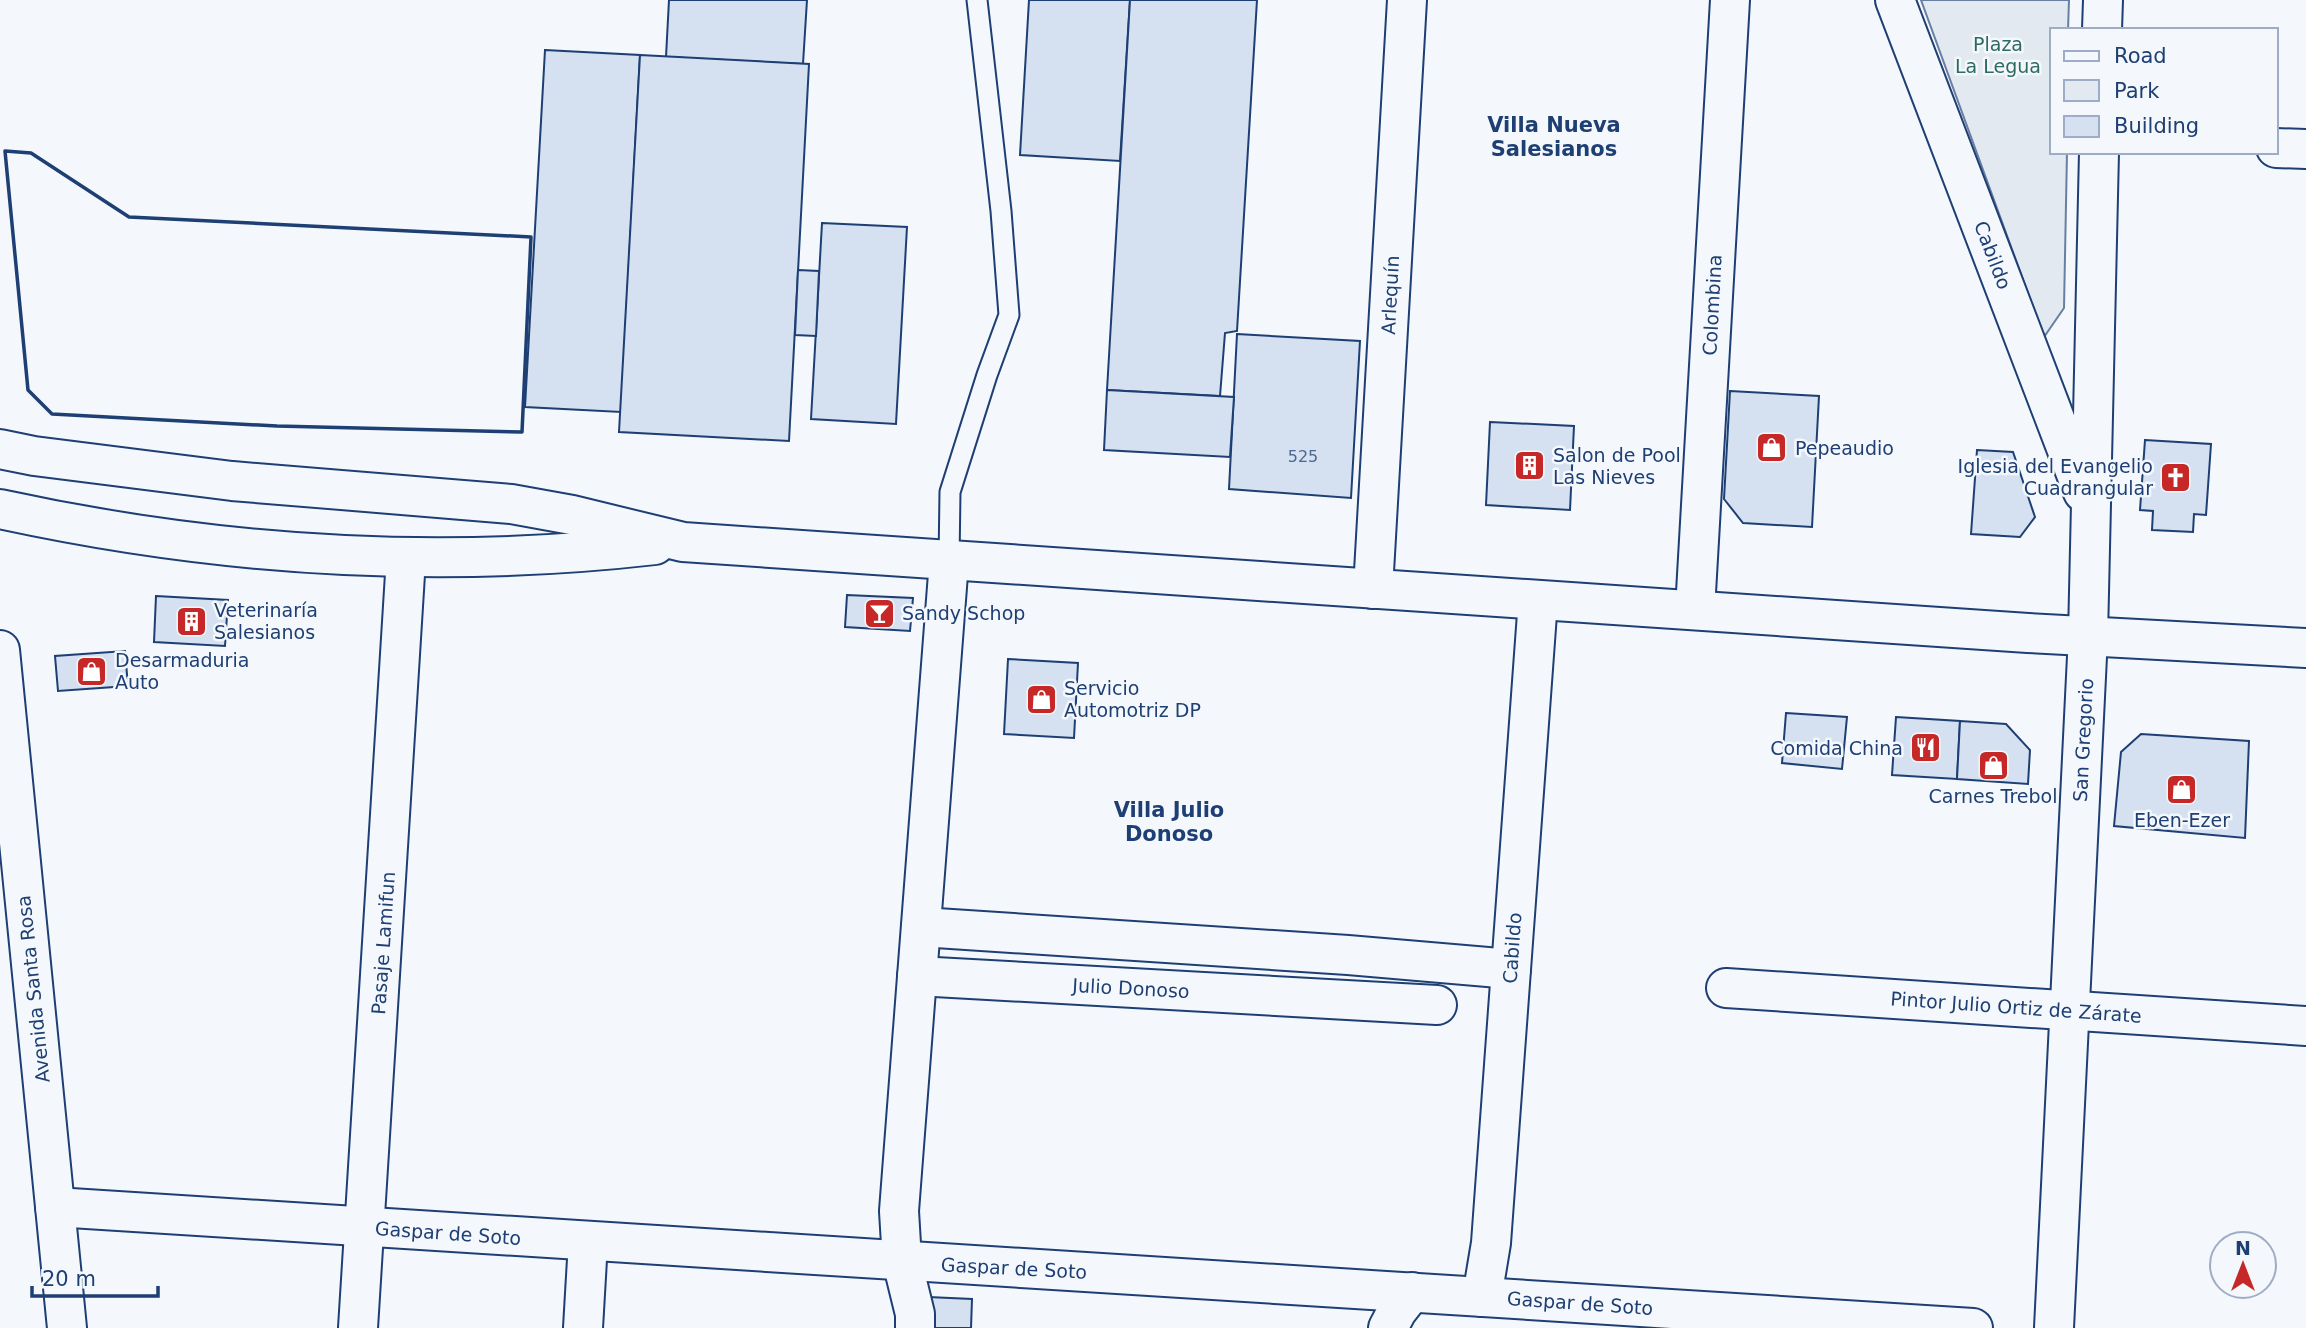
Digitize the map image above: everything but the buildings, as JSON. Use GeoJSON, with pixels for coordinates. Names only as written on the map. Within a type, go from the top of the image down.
{"type":"FeatureCollection","features":[{"type":"Feature","properties":{"kind":"street","name":"Arlequín"},"geometry":{"type":"LineString","coordinates":[[1373,589],[1408,0]]}},
{"type":"Feature","properties":{"kind":"street","name":"Colombina"},"geometry":{"type":"LineString","coordinates":[[1695,610],[1730,0]]}},
{"type":"Feature","properties":{"kind":"street","name":"Cabildo"},"geometry":{"type":"LineString","coordinates":[[1895,0],[2090,510]]}},
{"type":"Feature","properties":{"kind":"street"},"geometry":{"type":"LineString","coordinates":[[2102,28],[2103,0]]}},
{"type":"Feature","properties":{"kind":"street"},"geometry":{"type":"LineString","coordinates":[[2278,148],[2306,149]]}},
{"type":"Feature","properties":{"kind":"street","name":"San Gregorio"},"geometry":{"type":"LineString","coordinates":[[2054,1328],[2088,636],[2099,154]]}},
{"type":"Feature","properties":{"kind":"street"},"geometry":{"type":"LineString","coordinates":[[0,449],[34,456],[232,481],[510,504],[572,515],[683,542],[2088,636],[2306,648]]}},
{"type":"Feature","properties":{"kind":"street"},"geometry":{"type":"LineString","coordinates":[[0,509],[177,541],[304,554],[407,558],[573,553],[683,542]]}},
{"type":"Feature","properties":{"kind":"street","name":"Pasaje Lamifun"},"geometry":{"type":"LineString","coordinates":[[358,1328],[407,558]]}},
{"type":"Feature","properties":{"kind":"street"},"geometry":{"type":"LineString","coordinates":[[915,1328],[915,1314],[902,1261],[899,1211],[949,561]]}},
{"type":"Feature","properties":{"kind":"street","name":"Cabildo"},"geometry":{"type":"LineString","coordinates":[[1482,1297],[1491,1243],[1538,600]]}},
{"type":"Feature","properties":{"kind":"street","name":"Avenida Santa Rosa"},"geometry":{"type":"LineString","coordinates":[[0,650],[66,1328]]}},
{"type":"Feature","properties":{"kind":"street"},"geometry":{"type":"LineString","coordinates":[[921,927],[1348,956],[1511,970]]}},
{"type":"Feature","properties":{"kind":"street"},"geometry":{"type":"LineString","coordinates":[[1345,1000],[1348,956]]}},
{"type":"Feature","properties":{"kind":"street","name":"Julio Donoso"},"geometry":{"type":"LineString","coordinates":[[917,976],[1437,1005]]}},
{"type":"Feature","properties":{"kind":"street","name":"Pintor Julio Ortiz de Zárate"},"geometry":{"type":"LineString","coordinates":[[1726,988],[2306,1026]]}},
{"type":"Feature","properties":{"kind":"street","name":"Gaspar de Soto"},"geometry":{"type":"LineString","coordinates":[[55,1207],[1973,1328]]}},
{"type":"Feature","properties":{"kind":"street"},"geometry":{"type":"LineString","coordinates":[[583,1328],[588,1242]]}},
{"type":"Feature","properties":{"kind":"street"},"geometry":{"type":"LineString","coordinates":[[1388,1328],[1412,1292]]}},
{"type":"Feature","properties":{"kind":"lane"},"geometry":{"type":"LineString","coordinates":[[949,561],[950,492],[1009,315],[1001,211],[977,0]]}},
{"type":"Feature","properties":{"kind":"green space","name":"Plaza La Legua"},"geometry":{"type":"Polygon","coordinates":[[[1921,0],[2069,0],[2068,28],[2050,28],[2050,154],[2067,154],[2064,308],[2044,337],[1921,0]]]}},
{"type":"Feature","properties":{"kind":"wall"},"geometry":{"type":"LineString","coordinates":[[5,151],[31,153],[129,217],[531,237],[522,432],[277,426],[52,414],[28,390],[5,151]]}},
{"type":"Feature","properties":{"kind":"place","name":"Pepeaudio"},"geometry":{"type":"Point","coordinates":[1772,448]}},
{"type":"Feature","properties":{"kind":"place","name":"Salon de Pool Las Nieves"},"geometry":{"type":"Point","coordinates":[1530,466]}},
{"type":"Feature","properties":{"kind":"place","name":"Iglesia del Evangelio Cuadrangular"},"geometry":{"type":"Point","coordinates":[2176,477]}},
{"type":"Feature","properties":{"kind":"place","name":"Sandy Schop"},"geometry":{"type":"Point","coordinates":[879,613]}},
{"type":"Feature","properties":{"kind":"place","name":"Veterinaría Salesianos"},"geometry":{"type":"Point","coordinates":[191,621]}},
{"type":"Feature","properties":{"kind":"place","name":"Desarmaduria Auto"},"geometry":{"type":"Point","coordinates":[92,671]}},
{"type":"Feature","properties":{"kind":"place","name":"Servicio Automotriz DP"},"geometry":{"type":"Point","coordinates":[1041,699]}},
{"type":"Feature","properties":{"kind":"place","name":"Comida China"},"geometry":{"type":"Point","coordinates":[1926,748]}},
{"type":"Feature","properties":{"kind":"place","name":"Carnes Trebol"},"geometry":{"type":"Point","coordinates":[1993,765]}},
{"type":"Feature","properties":{"kind":"place","name":"Eben-Ezer"},"geometry":{"type":"Point","coordinates":[2182,789]}},
{"type":"Feature","properties":{"kind":"district","name":"Villa Nueva Salesianos"},"geometry":{"type":"Point","coordinates":[1554,137]}},
{"type":"Feature","properties":{"kind":"district","name":"Villa Julio Donoso"},"geometry":{"type":"Point","coordinates":[1169,822]}}]}
